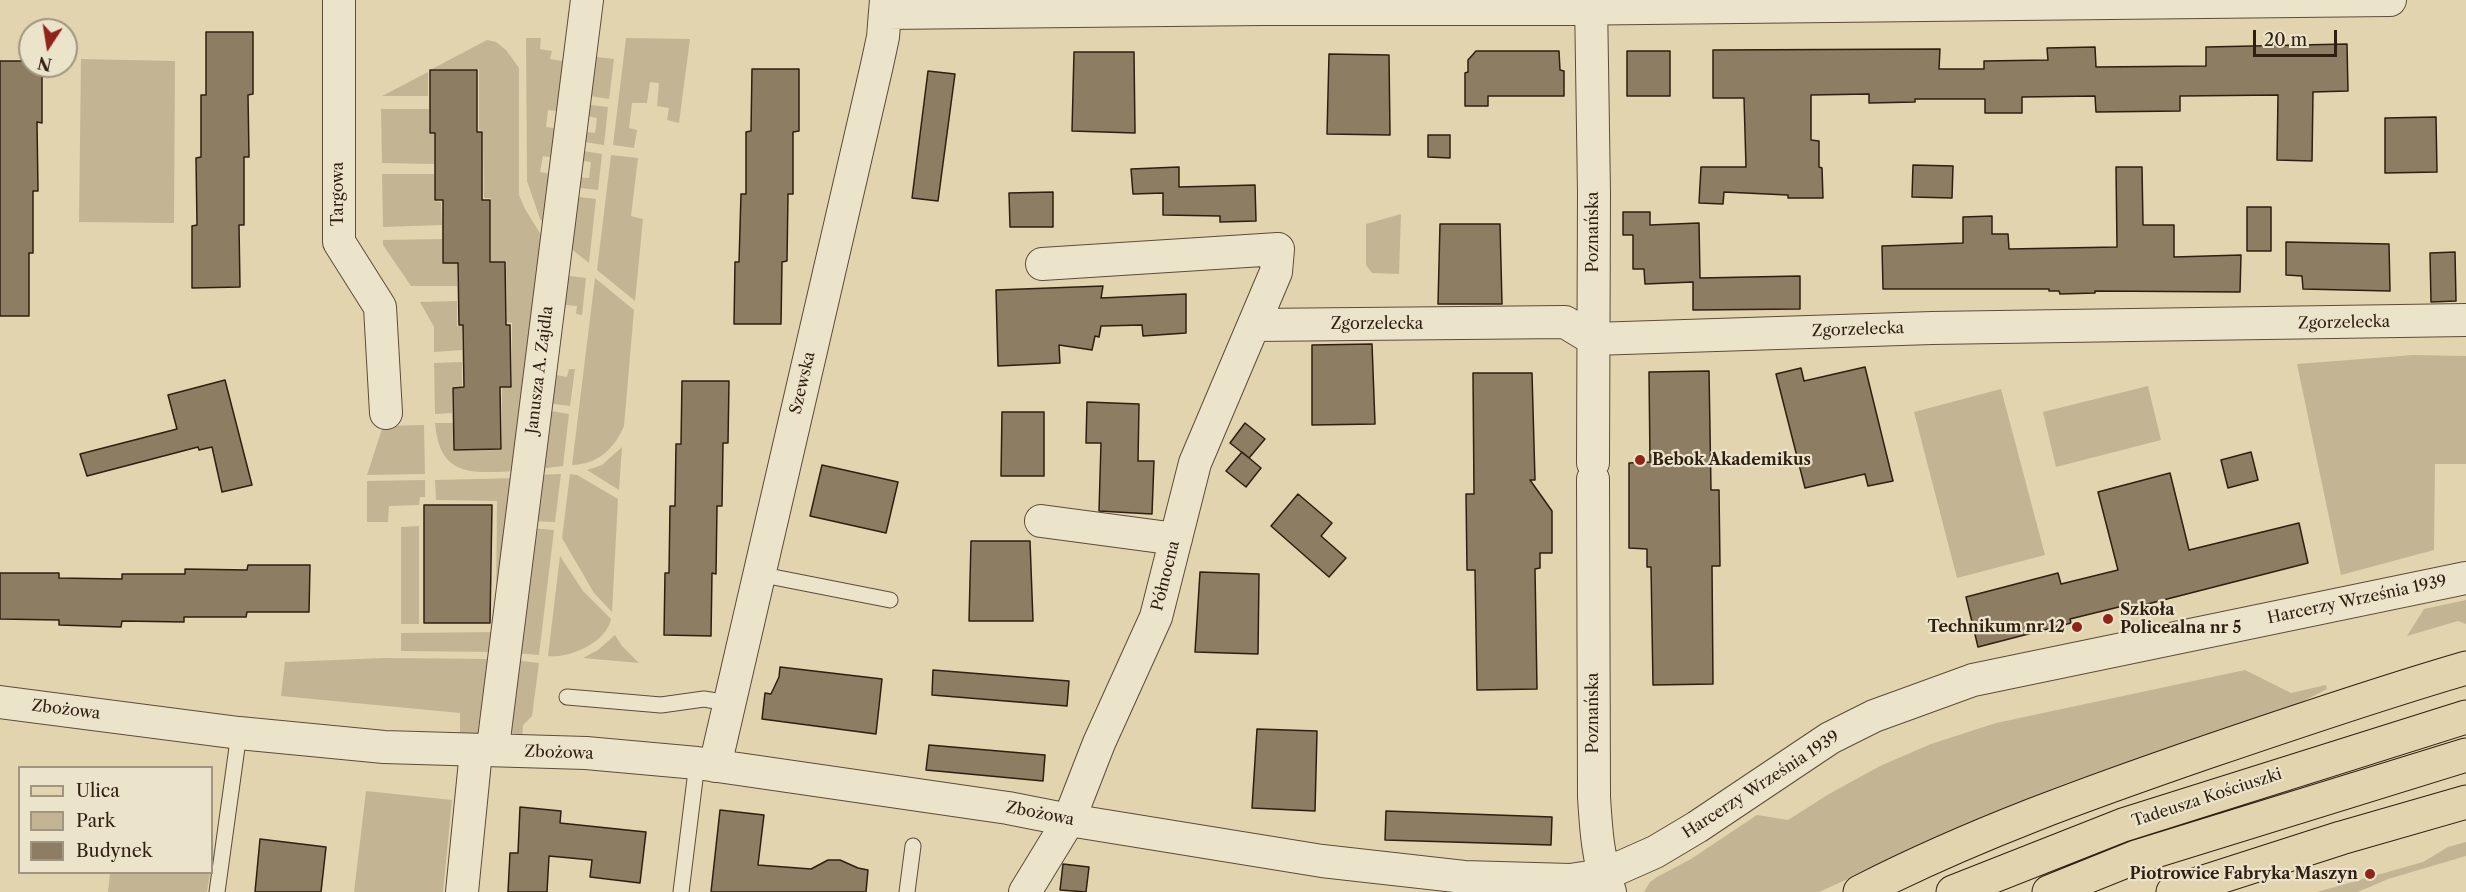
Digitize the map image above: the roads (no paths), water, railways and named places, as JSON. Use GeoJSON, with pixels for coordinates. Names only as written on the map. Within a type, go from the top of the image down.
{"type":"FeatureCollection","features":[{"type":"Feature","properties":{"kind":"main road"},"geometry":{"type":"LineString","coordinates":[[1860,892],[1927,858],[2068,800],[2350,703],[2466,668]]}},
{"type":"Feature","properties":{"kind":"main road","name":"Tadeusza Kościuszki"},"geometry":{"type":"LineString","coordinates":[[1953,892],[2123,825],[2466,717]]}},
{"type":"Feature","properties":{"kind":"main road","name":"Tadeusza Kościuszki"},"geometry":{"type":"LineString","coordinates":[[2049,892],[2136,857],[2466,755]]}},
{"type":"Feature","properties":{"kind":"main road"},"geometry":{"type":"LineString","coordinates":[[2173,892],[2341,838],[2466,802]]}},
{"type":"Feature","properties":{"kind":"street","name":"Targowa"},"geometry":{"type":"LineString","coordinates":[[339,0],[339,242],[380,307],[386,413]]}},
{"type":"Feature","properties":{"kind":"street","name":"Janusza A. Zajdla"},"geometry":{"type":"LineString","coordinates":[[485,745],[587,0]]}},
{"type":"Feature","properties":{"kind":"street"},"geometry":{"type":"LineString","coordinates":[[886,7],[2390,0]]}},
{"type":"Feature","properties":{"kind":"street","name":"Poznańska"},"geometry":{"type":"LineString","coordinates":[[1591,4],[1594,797],[1596,837],[1607,883]]}},
{"type":"Feature","properties":{"kind":"street","name":"Szewska"},"geometry":{"type":"LineString","coordinates":[[706,764],[728,703],[877,65],[886,7]]}},
{"type":"Feature","properties":{"kind":"street","name":"Północna"},"geometry":{"type":"LineString","coordinates":[[1025,892],[1069,820],[1100,743],[1156,617],[1195,463],[1276,272],[1278,249],[1042,264]]}},
{"type":"Feature","properties":{"kind":"street","name":"Zgorzelecka"},"geometry":{"type":"LineString","coordinates":[[1255,325],[1565,322],[1593,339],[1932,328],[2466,320]]}},
{"type":"Feature","properties":{"kind":"street"},"geometry":{"type":"LineString","coordinates":[[1041,521],[1176,539]]}},
{"type":"Feature","properties":{"kind":"street","name":"Harcerzy Września 1939"},"geometry":{"type":"LineString","coordinates":[[1607,883],[1697,827],[1830,738],[1874,716],[1964,683],[2466,578]]}},
{"type":"Feature","properties":{"kind":"street","name":"Zbożowa"},"geometry":{"type":"LineString","coordinates":[[0,702],[239,733],[384,747],[485,745],[706,764],[1008,808],[1322,861],[1464,877],[1607,883]]}},
{"type":"Feature","properties":{"kind":"street"},"geometry":{"type":"LineString","coordinates":[[462,892],[485,745]]}},
{"type":"Feature","properties":{"kind":"lane"},"geometry":{"type":"LineString","coordinates":[[758,574],[890,600]]}},
{"type":"Feature","properties":{"kind":"lane"},"geometry":{"type":"LineString","coordinates":[[567,697],[662,705],[704,699],[728,703]]}},
{"type":"Feature","properties":{"kind":"lane"},"geometry":{"type":"LineString","coordinates":[[217,892],[239,733]]}},
{"type":"Feature","properties":{"kind":"lane"},"geometry":{"type":"LineString","coordinates":[[681,892],[706,764]]}},
{"type":"Feature","properties":{"kind":"lane"},"geometry":{"type":"LineString","coordinates":[[907,892],[913,846]]}},
{"type":"Feature","properties":{"kind":"place","name":"Bebok Akademikus"},"geometry":{"type":"Point","coordinates":[1640,460]}},
{"type":"Feature","properties":{"kind":"place","name":"Szkoła Policealna nr 5"},"geometry":{"type":"Point","coordinates":[2108,619]}},
{"type":"Feature","properties":{"kind":"place","name":"Technikum nr 12"},"geometry":{"type":"Point","coordinates":[2077,627]}},
{"type":"Feature","properties":{"kind":"place","name":"Piotrowice Fabryka Maszyn"},"geometry":{"type":"Point","coordinates":[2370,874]}}]}
